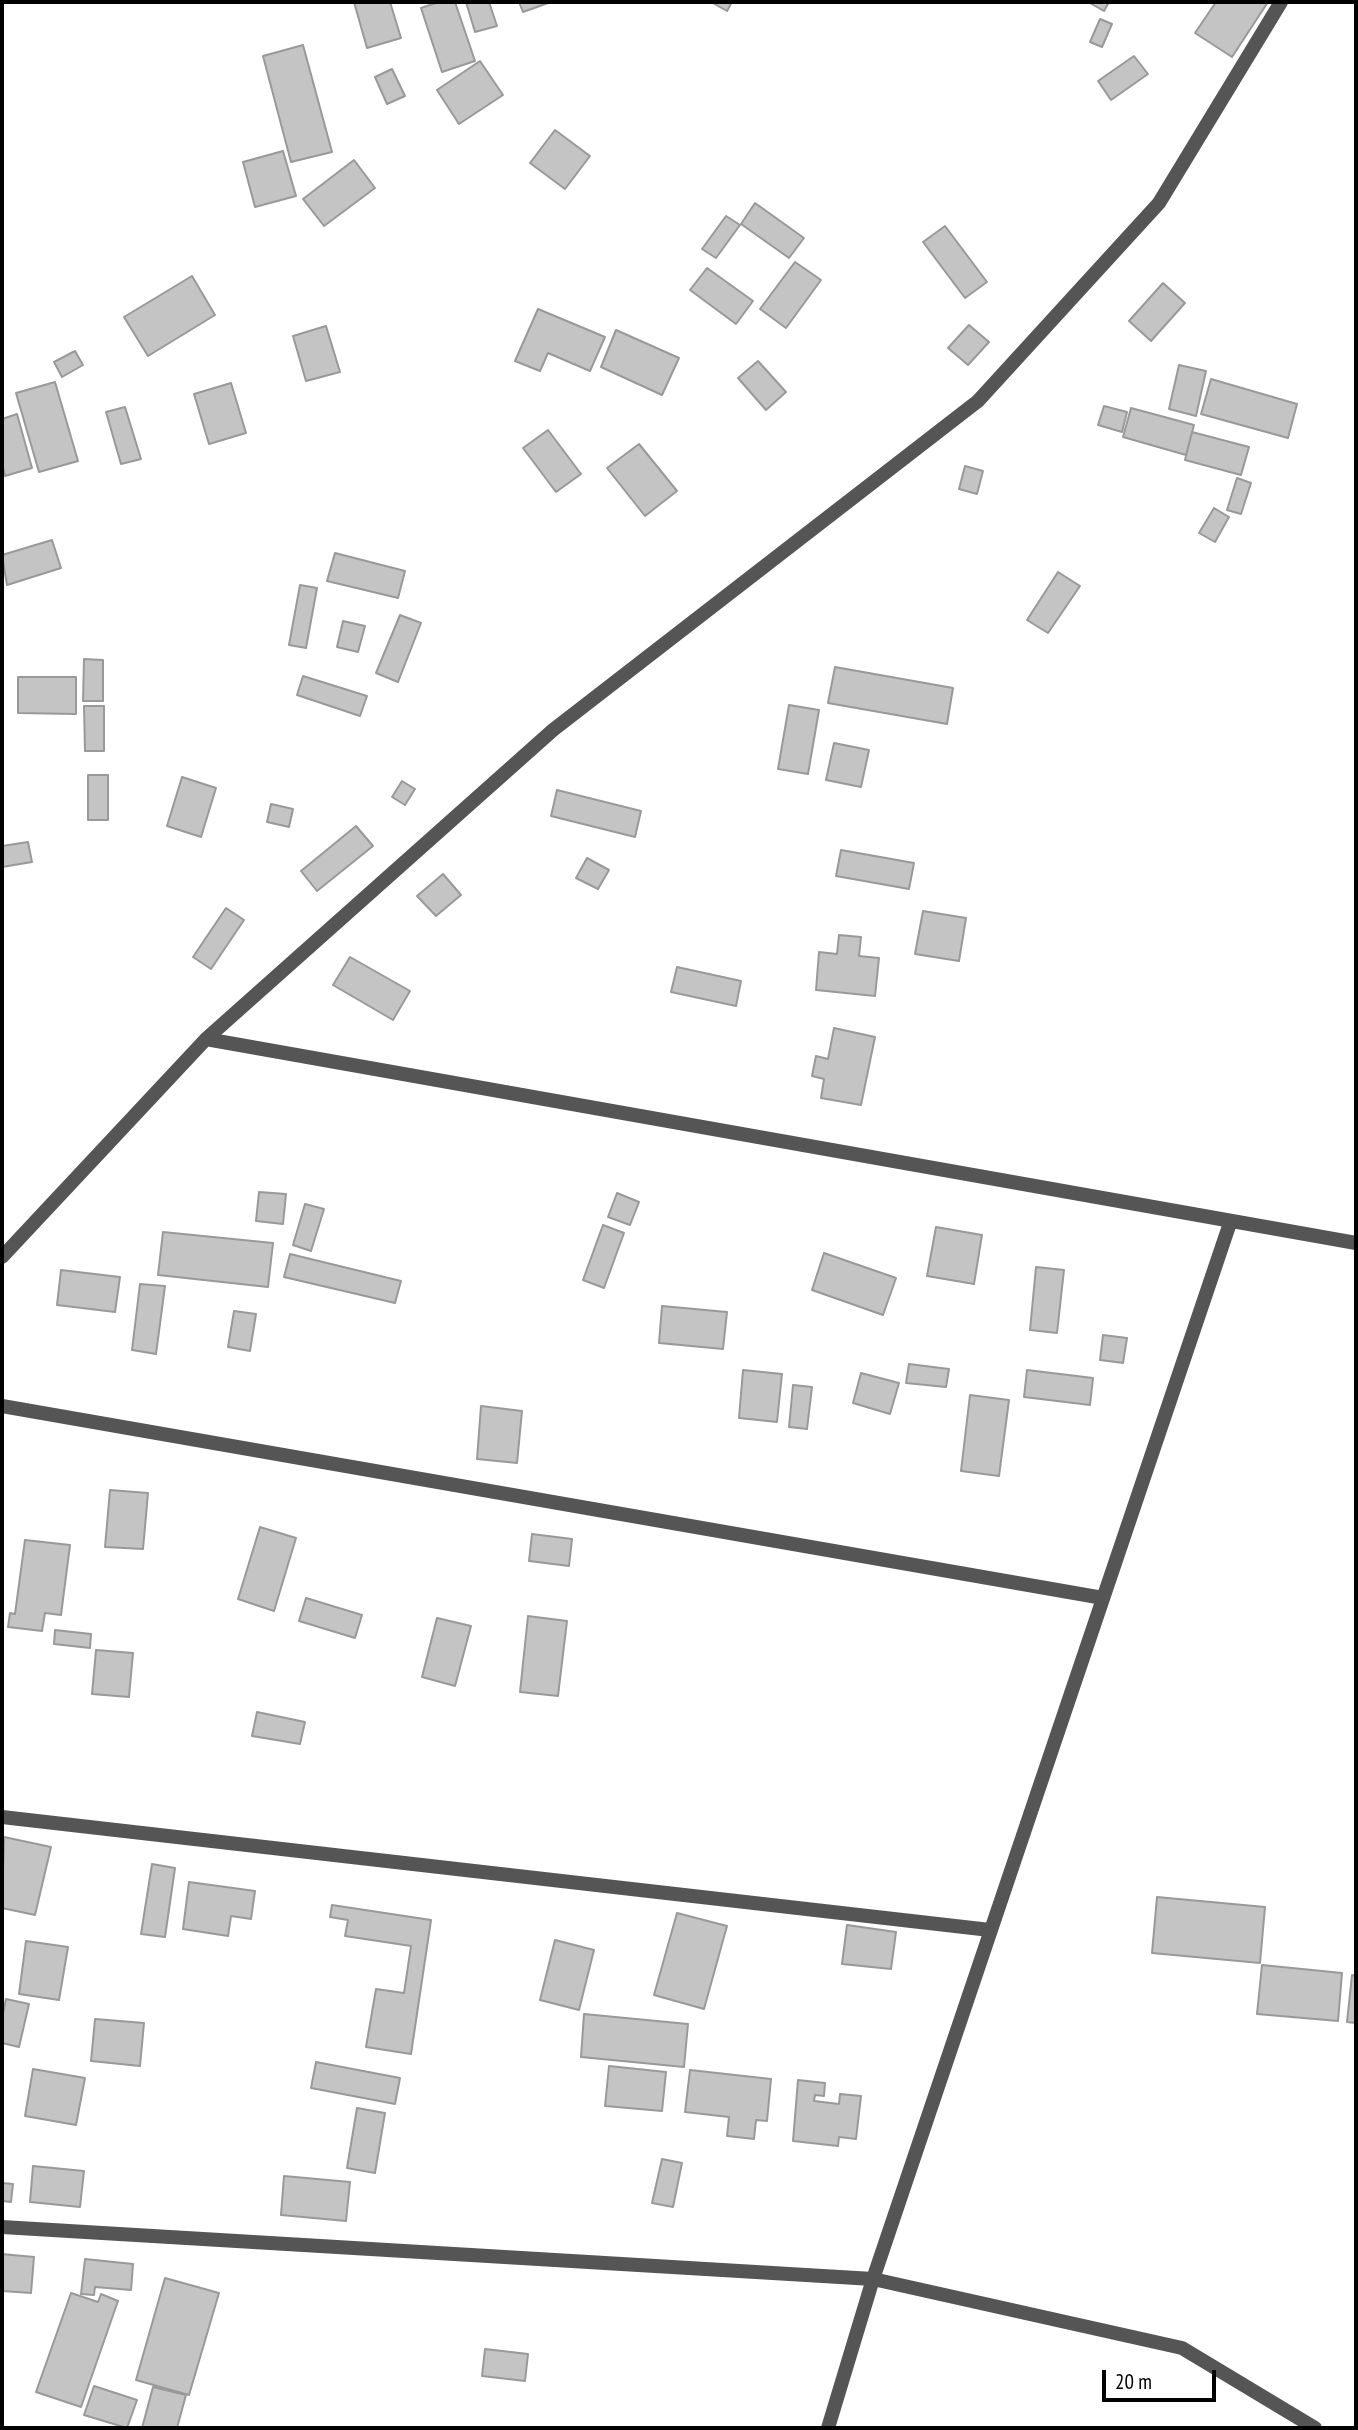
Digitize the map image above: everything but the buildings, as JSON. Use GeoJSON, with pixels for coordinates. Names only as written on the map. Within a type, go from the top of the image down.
{"type":"FeatureCollection","features":[{"type":"Feature","properties":{"kind":"street"},"geometry":{"type":"LineString","coordinates":[[2,1257],[206,1039],[552,730],[978,401],[1159,203],[1281,2]]}},
{"type":"Feature","properties":{"kind":"street"},"geometry":{"type":"LineString","coordinates":[[206,1039],[1230,1223],[1356,1243]]}},
{"type":"Feature","properties":{"kind":"street"},"geometry":{"type":"LineString","coordinates":[[828,2428],[873,2279],[1230,1223]]}},
{"type":"Feature","properties":{"kind":"street"},"geometry":{"type":"LineString","coordinates":[[2,1406],[1103,1598]]}},
{"type":"Feature","properties":{"kind":"street"},"geometry":{"type":"LineString","coordinates":[[2,1817],[990,1930]]}},
{"type":"Feature","properties":{"kind":"street"},"geometry":{"type":"LineString","coordinates":[[2,2227],[873,2279],[1182,2348],[1315,2428]]}}]}
